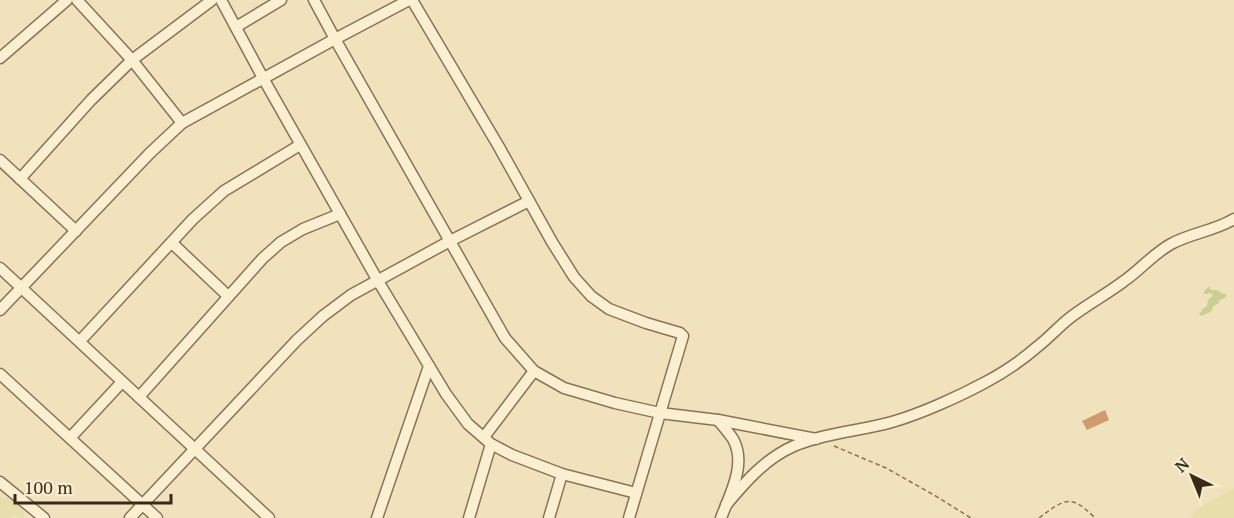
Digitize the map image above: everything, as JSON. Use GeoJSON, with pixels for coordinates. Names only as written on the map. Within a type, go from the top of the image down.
{"type":"FeatureCollection","features":[{"type":"Feature","properties":{"kind":"street"},"geometry":{"type":"LineString","coordinates":[[0,58],[67,0]]}},
{"type":"Feature","properties":{"kind":"street"},"geometry":{"type":"LineString","coordinates":[[77,0],[132,60],[183,123]]}},
{"type":"Feature","properties":{"kind":"street"},"geometry":{"type":"LineString","coordinates":[[20,179],[91,100],[132,60],[212,0]]}},
{"type":"Feature","properties":{"kind":"street"},"geometry":{"type":"LineString","coordinates":[[221,0],[378,281],[446,394],[468,424],[487,441],[512,455],[562,474],[636,493]]}},
{"type":"Feature","properties":{"kind":"street"},"geometry":{"type":"LineString","coordinates":[[236,27],[281,0]]}},
{"type":"Feature","properties":{"kind":"street"},"geometry":{"type":"LineString","coordinates":[[314,0],[505,338],[534,371],[564,388],[615,403],[660,413],[718,420],[816,439]]}},
{"type":"Feature","properties":{"kind":"street"},"geometry":{"type":"LineString","coordinates":[[0,310],[150,153],[183,123],[334,39],[410,0],[574,277],[591,296],[609,309],[683,336],[629,518]]}},
{"type":"Feature","properties":{"kind":"street"},"geometry":{"type":"LineString","coordinates":[[80,341],[194,219],[224,191],[300,145]]}},
{"type":"Feature","properties":{"kind":"street"},"geometry":{"type":"LineString","coordinates":[[0,160],[76,231]]}},
{"type":"Feature","properties":{"kind":"street"},"geometry":{"type":"LineString","coordinates":[[130,518],[297,340],[323,316],[351,295],[529,201]]}},
{"type":"Feature","properties":{"kind":"street"},"geometry":{"type":"LineString","coordinates":[[139,397],[228,296],[280,242],[303,229],[339,214]]}},
{"type":"Feature","properties":{"kind":"street"},"geometry":{"type":"LineString","coordinates":[[726,505],[742,485],[772,458],[794,446],[893,422],[924,411],[984,383],[1019,362],[1073,315],[1125,281],[1170,244],[1234,219]]}},
{"type":"Feature","properties":{"kind":"street"},"geometry":{"type":"LineString","coordinates":[[172,243],[228,296]]}},
{"type":"Feature","properties":{"kind":"street"},"geometry":{"type":"LineString","coordinates":[[0,268],[269,518]]}},
{"type":"Feature","properties":{"kind":"street"},"geometry":{"type":"LineString","coordinates":[[377,518],[429,366]]}},
{"type":"Feature","properties":{"kind":"street"},"geometry":{"type":"LineString","coordinates":[[469,518],[487,441],[534,371]]}},
{"type":"Feature","properties":{"kind":"street"},"geometry":{"type":"LineString","coordinates":[[0,374],[157,518]]}},
{"type":"Feature","properties":{"kind":"street"},"geometry":{"type":"LineString","coordinates":[[70,438],[122,382]]}},
{"type":"Feature","properties":{"kind":"street"},"geometry":{"type":"LineString","coordinates":[[718,420],[733,439],[739,455],[734,485],[721,518]]}},
{"type":"Feature","properties":{"kind":"street"},"geometry":{"type":"LineString","coordinates":[[549,518],[562,474]]}},
{"type":"Feature","properties":{"kind":"street"},"geometry":{"type":"LineString","coordinates":[[0,482],[44,518]]}},
{"type":"Feature","properties":{"kind":"path"},"geometry":{"type":"LineString","coordinates":[[816,439],[886,468],[971,518]]}},
{"type":"Feature","properties":{"kind":"path"},"geometry":{"type":"LineString","coordinates":[[1040,518],[1061,503],[1068,501],[1084,507],[1095,518]]}},
{"type":"Feature","properties":{"kind":"shaded area"},"geometry":{"type":"Polygon","coordinates":[[[1234,488],[1234,518],[1190,518],[1197,509],[1234,488]]]}},
{"type":"Feature","properties":{"kind":"shaded area"},"geometry":{"type":"Polygon","coordinates":[[[0,497],[17,504],[24,511],[24,518],[14,515],[12,516],[14,518],[0,518],[0,497]]]}},
{"type":"Feature","properties":{"kind":"green space"},"geometry":{"type":"Polygon","coordinates":[[[1209,286],[1211,290],[1226,294],[1226,297],[1213,306],[1212,311],[1201,316],[1199,314],[1201,310],[1207,306],[1208,300],[1213,295],[1203,293],[1209,286]]]}},
{"type":"Feature","properties":{"kind":"building"},"geometry":{"type":"Polygon","coordinates":[[[1105,410],[1109,420],[1087,430],[1082,421],[1105,410]]]}}]}
